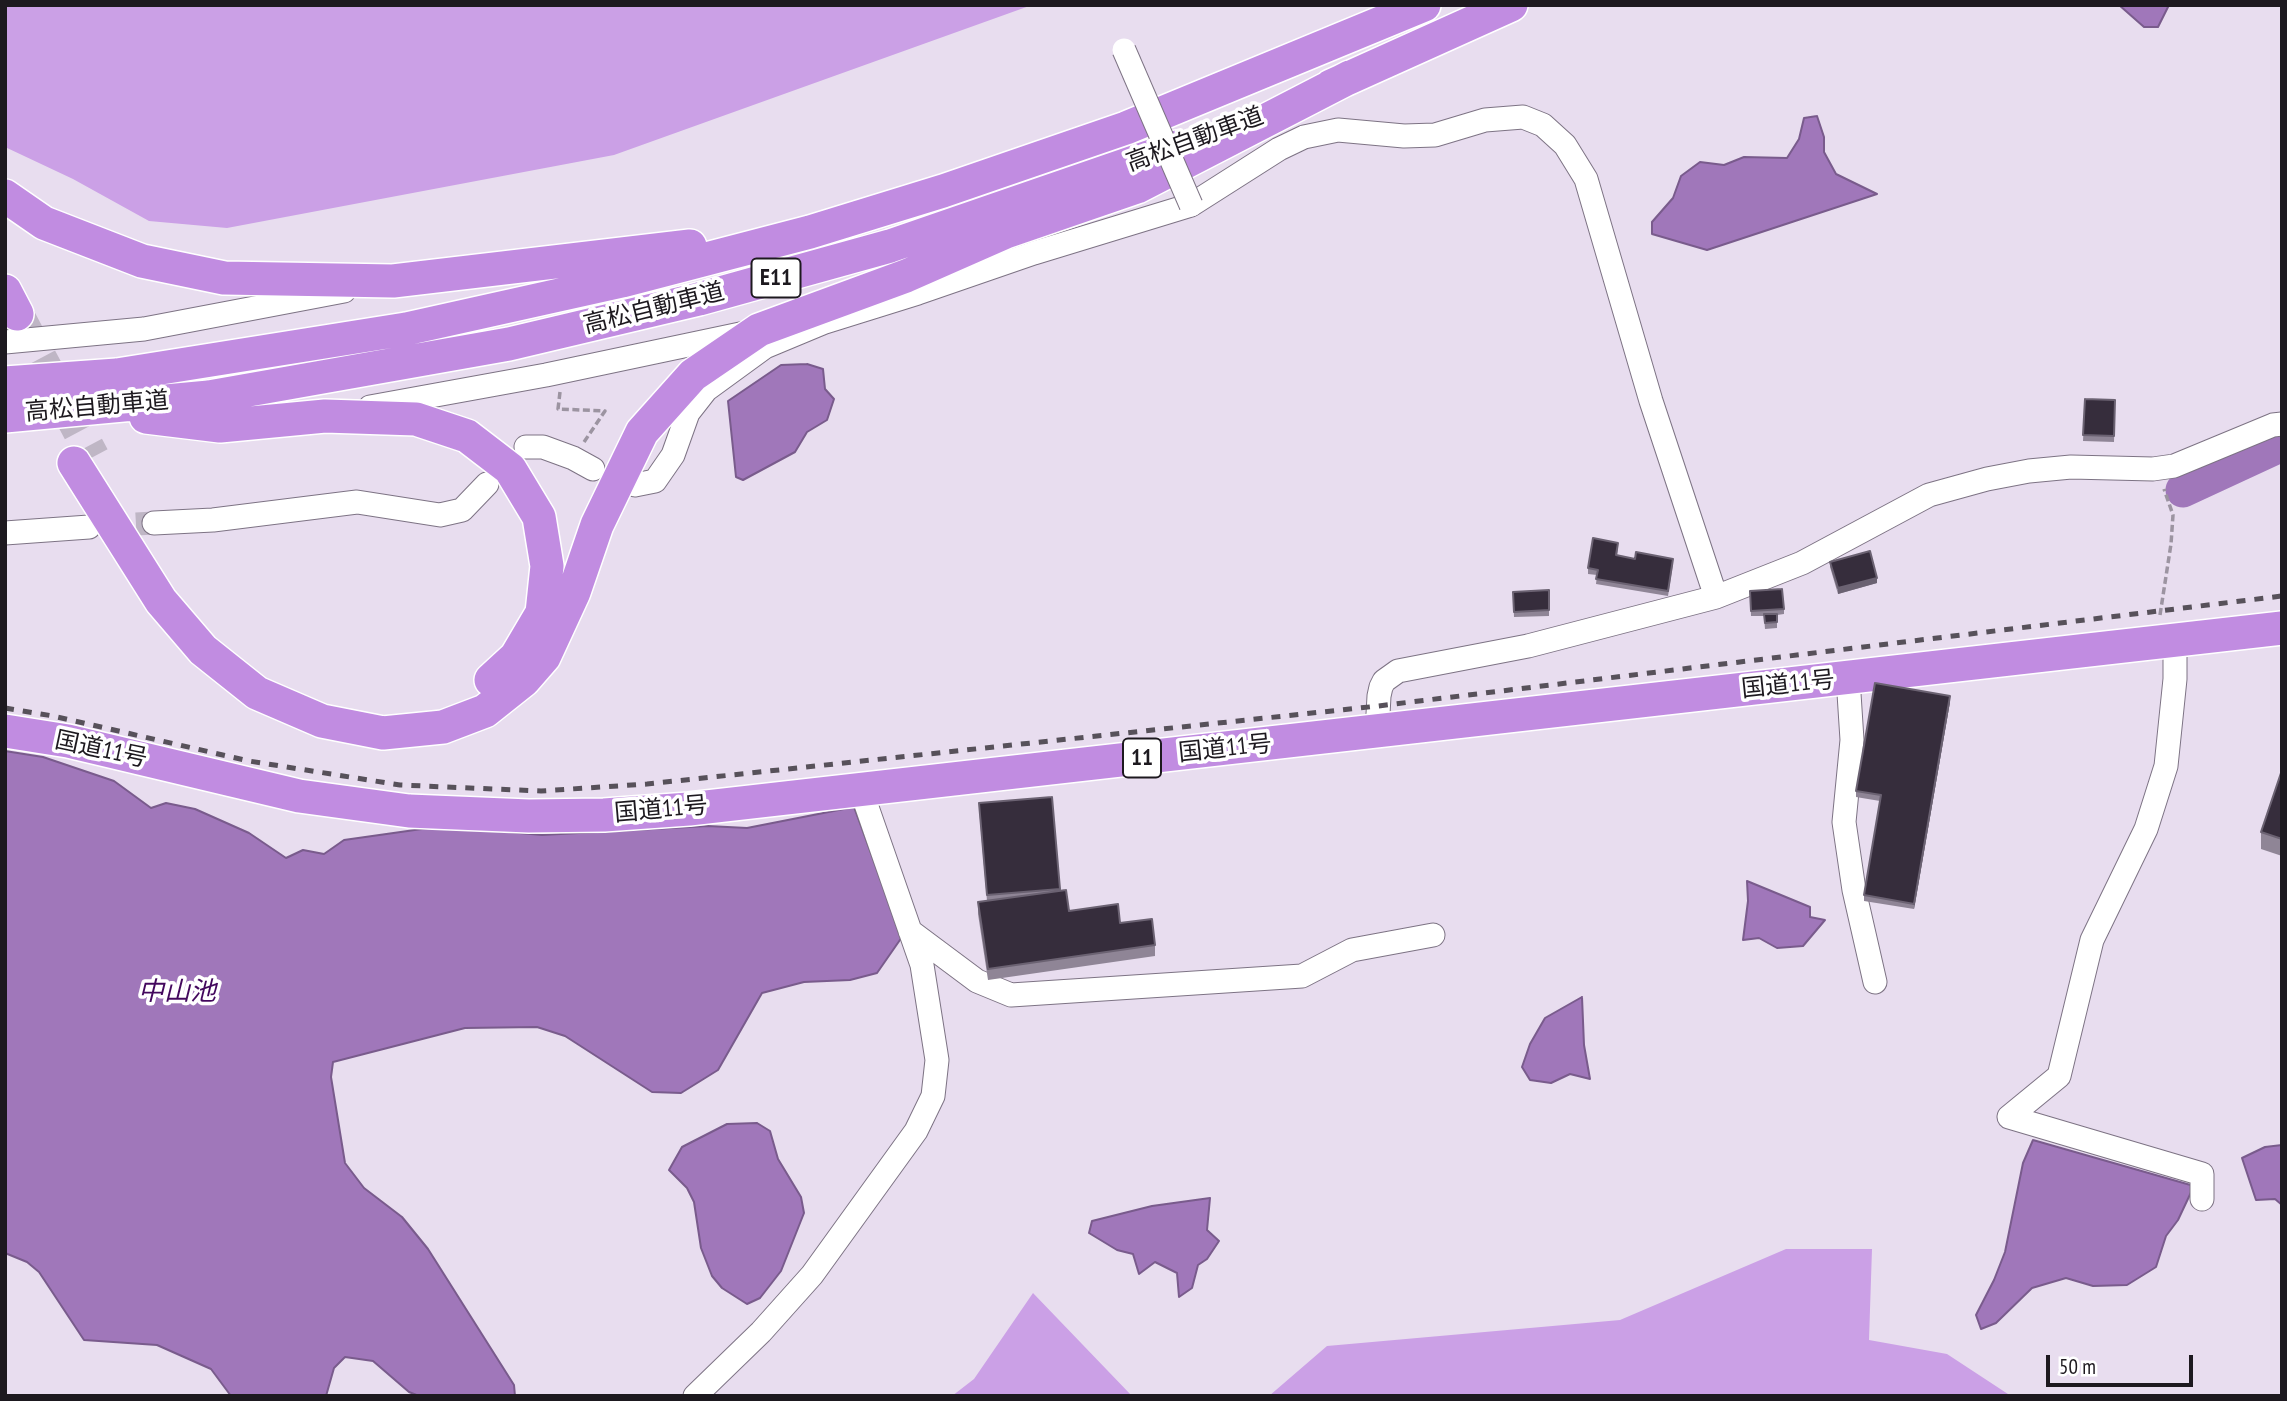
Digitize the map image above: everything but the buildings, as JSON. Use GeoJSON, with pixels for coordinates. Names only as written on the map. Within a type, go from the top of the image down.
{"type":"FeatureCollection","features":[{"type":"Feature","properties":{"kind":"highway","name":"高松自動車道"},"geometry":{"type":"LineString","coordinates":[[5,383],[117,374],[407,329],[622,281],[810,232],[943,191],[1126,128],[1424,5]]}},
{"type":"Feature","properties":{"kind":"highway","name":"高松自動車道"},"geometry":{"type":"LineString","coordinates":[[5,416],[209,397],[509,344],[699,299],[890,246],[1248,123],[1511,5]]}},
{"type":"Feature","properties":{"kind":"highway"},"geometry":{"type":"LineString","coordinates":[[83,408],[220,426],[326,415],[416,419],[467,436],[510,469],[539,517],[548,566],[542,613],[516,657],[475,695],[438,711],[386,716],[328,706],[268,679],[217,638],[174,588],[84,460],[161,601],[203,650],[257,693],[322,721],[383,733],[443,727],[485,711],[524,680],[544,657],[573,592],[597,525],[642,432],[693,375],[758,330],[906,276],[1006,232],[1137,187],[1350,77]]}},
{"type":"Feature","properties":{"kind":"highway"},"geometry":{"type":"LineString","coordinates":[[5,196],[44,223],[142,261],[224,278],[393,281],[810,232]]}},
{"type":"Feature","properties":{"kind":"highway","name":"国道11号"},"geometry":{"type":"LineString","coordinates":[[5,731],[68,741],[299,796],[409,811],[529,816],[604,815],[689,809],[861,790],[2282,628]]}},
{"type":"Feature","properties":{"kind":"street"},"geometry":{"type":"LineString","coordinates":[[1124,50],[1191,205]]}},
{"type":"Feature","properties":{"kind":"street"},"geometry":{"type":"LineString","coordinates":[[635,485],[655,481],[673,455],[688,413],[706,390],[765,347],[825,322],[1191,205],[1279,149],[1304,137],[1338,130],[1405,136],[1435,135],[1485,120],[1523,117],[1544,125],[1566,145],[1586,179],[1651,401],[1716,597]]}},
{"type":"Feature","properties":{"kind":"street"},"geometry":{"type":"LineString","coordinates":[[9,316],[144,329],[393,281]]}},
{"type":"Feature","properties":{"kind":"street"},"geometry":{"type":"LineString","coordinates":[[326,415],[546,374],[758,330]]}},
{"type":"Feature","properties":{"kind":"street"},"geometry":{"type":"LineString","coordinates":[[1377,732],[1378,696],[1381,687],[1384,681],[1398,671],[1528,646],[1716,597],[1802,563],[1929,495],[2029,471],[2071,467],[2153,469],[2175,466],[2273,425],[2282,424]]}},
{"type":"Feature","properties":{"kind":"street"},"geometry":{"type":"LineString","coordinates":[[526,447],[542,447],[583,463]]}},
{"type":"Feature","properties":{"kind":"street"},"geometry":{"type":"LineString","coordinates":[[155,523],[213,520],[357,502],[440,515],[462,510],[487,484]]}},
{"type":"Feature","properties":{"kind":"street"},"geometry":{"type":"LineString","coordinates":[[5,533],[89,527]]}},
{"type":"Feature","properties":{"kind":"street"},"geometry":{"type":"LineString","coordinates":[[2167,642],[2175,679],[2166,766],[2146,829],[2092,940],[2059,1076],[2010,1117],[2202,1174],[2202,1199]]}},
{"type":"Feature","properties":{"kind":"street"},"geometry":{"type":"LineString","coordinates":[[1848,678],[1852,740],[1844,822],[1854,890],[1875,982]]}},
{"type":"Feature","properties":{"kind":"street"},"geometry":{"type":"LineString","coordinates":[[695,1396],[761,1332],[812,1275],[916,1132],[933,1096],[937,1060],[922,965],[861,790]]}},
{"type":"Feature","properties":{"kind":"street"},"geometry":{"type":"LineString","coordinates":[[911,931],[976,981],[1010,995],[1302,976],[1352,950],[1433,935]]}},
{"type":"Feature","properties":{"kind":"path"},"geometry":{"type":"LineString","coordinates":[[560,391],[558,409],[605,411],[583,463]]}},
{"type":"Feature","properties":{"kind":"path"},"geometry":{"type":"LineString","coordinates":[[2153,469],[2173,515],[2160,610],[2167,642]]}},
{"type":"Feature","properties":{"kind":"shaded area"},"geometry":{"type":"Polygon","coordinates":[[[5,5],[1032,5],[614,155],[227,228],[149,221],[73,179],[5,147],[5,5]]]}},
{"type":"Feature","properties":{"kind":"shaded area"},"geometry":{"type":"Polygon","coordinates":[[[1786,1249],[1872,1249],[1869,1340],[1947,1354],[2011,1396],[1269,1396],[1327,1346],[1620,1320],[1786,1249]]]}},
{"type":"Feature","properties":{"kind":"shaded area"},"geometry":{"type":"Polygon","coordinates":[[[1033,1293],[1132,1396],[952,1396],[974,1379],[1033,1293]]]}},
{"type":"Feature","properties":{"kind":"water"},"geometry":{"type":"Polygon","coordinates":[[[2119,5],[2169,5],[2158,27],[2144,27],[2119,5]]]}},
{"type":"Feature","properties":{"kind":"water"},"geometry":{"type":"Polygon","coordinates":[[[1817,116],[1824,137],[1824,152],[1836,174],[1877,194],[1707,250],[1652,234],[1652,222],[1673,198],[1681,176],[1700,162],[1724,165],[1744,157],[1787,158],[1799,139],[1804,118],[1817,116]]]}},
{"type":"Feature","properties":{"kind":"water"},"geometry":{"type":"Polygon","coordinates":[[[807,364],[823,369],[825,389],[834,399],[827,420],[807,432],[795,452],[743,480],[736,477],[728,401],[781,365],[807,364]]]}},
{"type":"Feature","properties":{"kind":"water","name":"中山池"},"geometry":{"type":"Polygon","coordinates":[[[5,751],[43,757],[114,781],[151,808],[166,803],[195,809],[249,833],[286,858],[303,850],[324,854],[344,840],[443,826],[542,835],[708,826],[747,828],[854,807],[902,937],[877,973],[850,980],[804,982],[762,993],[718,1070],[681,1093],[652,1092],[565,1036],[537,1027],[465,1028],[333,1062],[331,1077],[345,1163],[364,1188],[402,1217],[428,1249],[514,1385],[515,1396],[419,1396],[409,1392],[373,1361],[345,1357],[334,1368],[326,1396],[231,1396],[211,1369],[157,1345],[84,1340],[39,1272],[27,1262],[5,1253],[5,751]]]}},
{"type":"Feature","properties":{"kind":"water"},"geometry":{"type":"Polygon","coordinates":[[[1747,881],[1810,907],[1810,917],[1825,920],[1803,946],[1777,948],[1759,938],[1743,940],[1748,901],[1747,881]]]}},
{"type":"Feature","properties":{"kind":"water"},"geometry":{"type":"Polygon","coordinates":[[[1582,997],[1584,1045],[1590,1079],[1570,1074],[1551,1083],[1530,1080],[1522,1067],[1530,1044],[1545,1018],[1582,997]]]}},
{"type":"Feature","properties":{"kind":"water"},"geometry":{"type":"Polygon","coordinates":[[[757,1123],[770,1131],[778,1159],[801,1197],[804,1213],[781,1271],[760,1298],[747,1304],[722,1288],[712,1276],[701,1248],[694,1202],[687,1188],[669,1170],[682,1147],[727,1124],[757,1123]]]}},
{"type":"Feature","properties":{"kind":"water"},"geometry":{"type":"Polygon","coordinates":[[[2033,1140],[2194,1186],[2178,1220],[2166,1236],[2156,1267],[2127,1285],[2093,1286],[2066,1278],[2032,1288],[1996,1323],[1981,1329],[1976,1315],[2005,1252],[2023,1163],[2033,1140]]]}},
{"type":"Feature","properties":{"kind":"water"},"geometry":{"type":"Polygon","coordinates":[[[2282,1145],[2282,1205],[2275,1199],[2256,1200],[2242,1158],[2265,1147],[2282,1145]]]}},
{"type":"Feature","properties":{"kind":"water"},"geometry":{"type":"Polygon","coordinates":[[[1210,1198],[1207,1230],[1219,1241],[1207,1259],[1198,1265],[1192,1288],[1179,1297],[1177,1273],[1155,1262],[1139,1274],[1133,1254],[1117,1250],[1089,1233],[1092,1221],[1152,1206],[1210,1198]]]}},
{"type":"Feature","properties":{"kind":"waterway"},"geometry":{"type":"LineString","coordinates":[[2183,490],[2282,444]]}},
{"type":"Feature","properties":{"kind":"tunnel"},"geometry":{"type":"LineString","coordinates":[[17,314],[93,457]]}},
{"type":"Feature","properties":{"kind":"tunnel"},"geometry":{"type":"LineString","coordinates":[[102,526],[154,523]]}},
{"type":"Feature","properties":{"kind":"railway"},"geometry":{"type":"LineString","coordinates":[[5,708],[53,716],[249,761],[400,785],[541,791],[647,784],[1378,706],[2282,596]]}}]}
